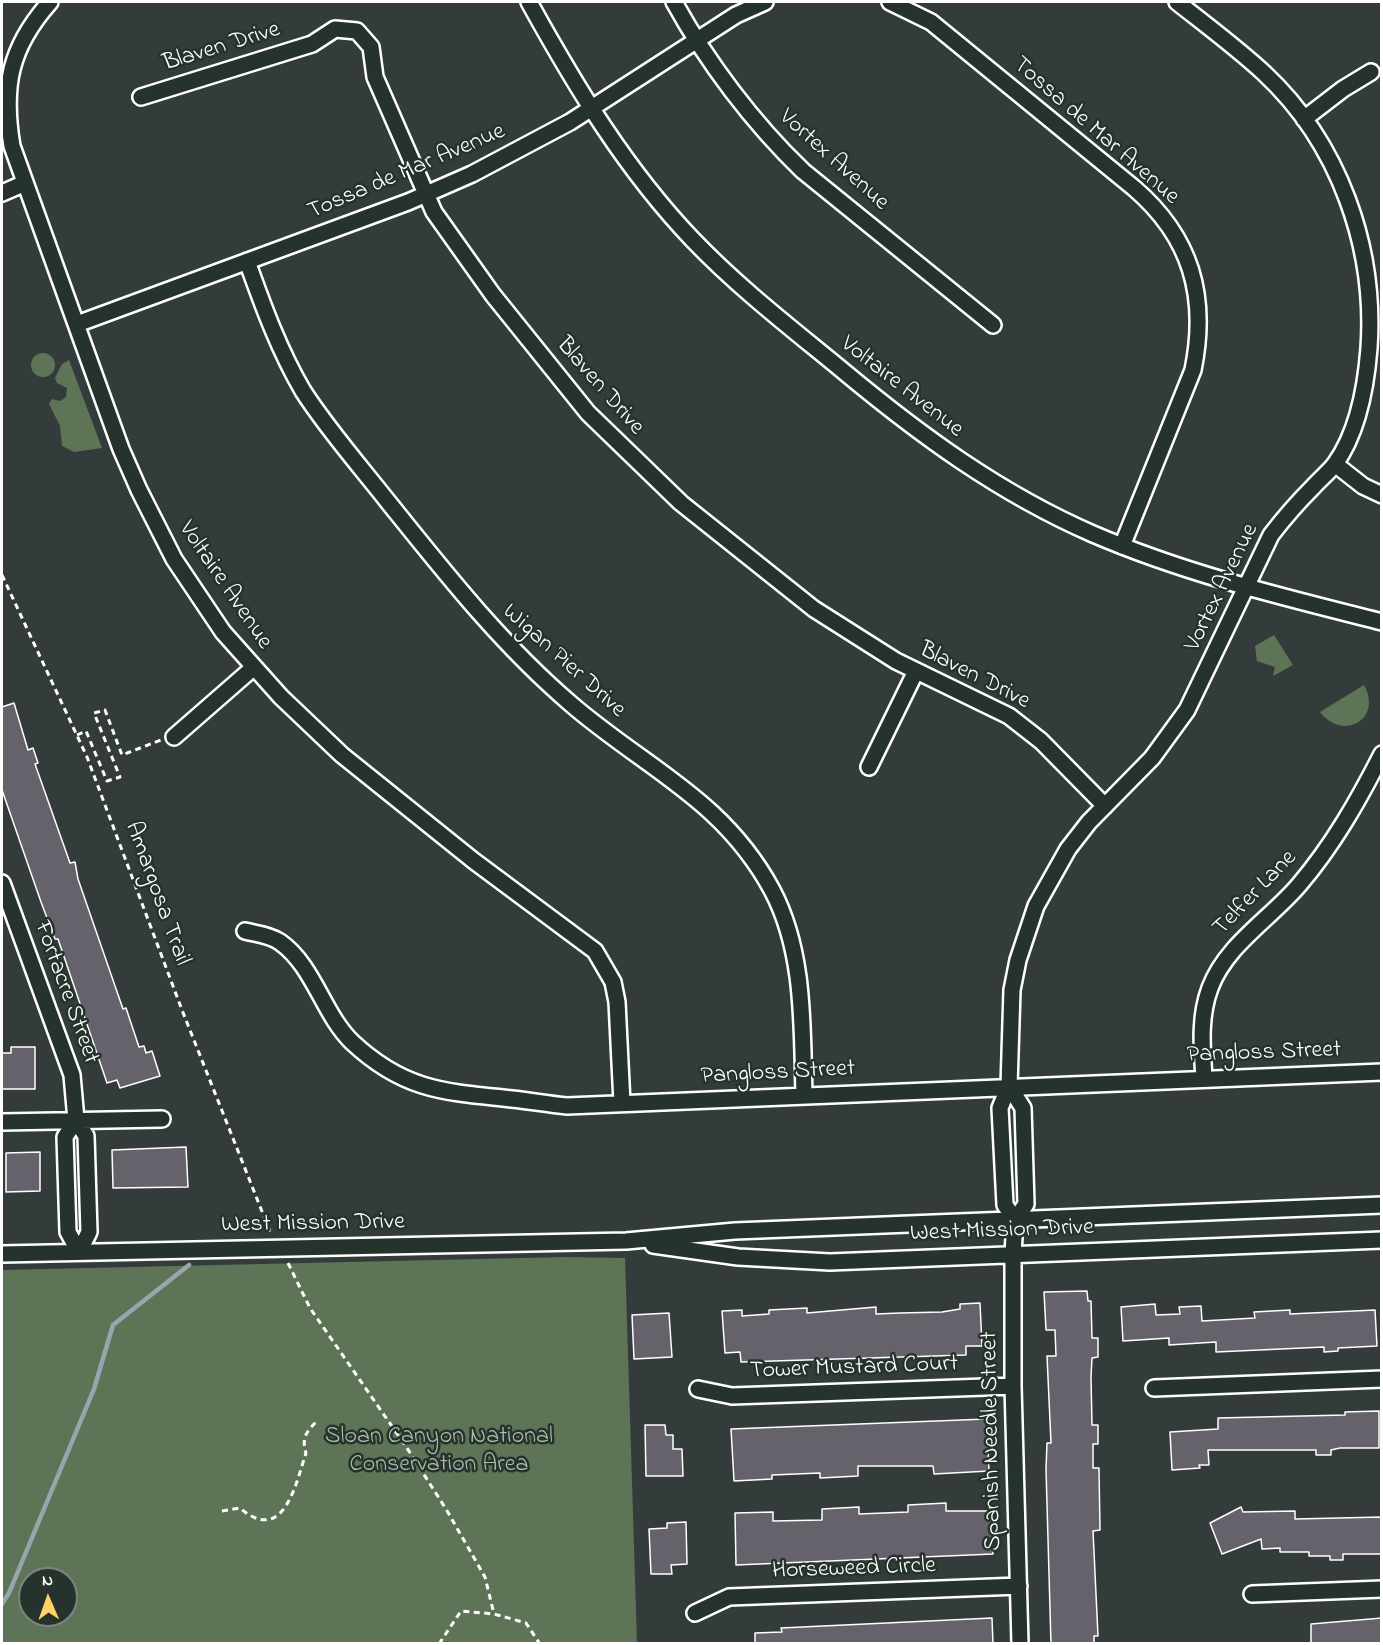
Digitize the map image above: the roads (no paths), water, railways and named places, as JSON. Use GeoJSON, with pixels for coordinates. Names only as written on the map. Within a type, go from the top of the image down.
{"type":"FeatureCollection","features":[{"type":"Feature","properties":{"kind":"street","name":"Voltaire Avenue"},"geometry":{"type":"LineString","coordinates":[[50,2],[35,20],[21,43],[8,81],[8,121],[12,146],[121,449],[155,525],[196,594],[253,668],[308,724],[405,807],[595,951],[613,982],[617,1002],[622,1103]]}},
{"type":"Feature","properties":{"kind":"street","name":"Voltaire Avenue"},"geometry":{"type":"LineString","coordinates":[[529,2],[591,109],[640,177],[691,238],[743,288],[794,332],[904,421],[971,469],[1059,518],[1122,546],[1245,588],[1382,622]]}},
{"type":"Feature","properties":{"kind":"street","name":"Vortex Avenue"},"geometry":{"type":"LineString","coordinates":[[674,2],[747,109],[788,156],[993,325]]}},
{"type":"Feature","properties":{"kind":"street","name":"Tossa de Mar Avenue"},"geometry":{"type":"LineString","coordinates":[[77,324],[426,195],[511,155],[591,109],[736,15],[765,2]]}},
{"type":"Feature","properties":{"kind":"street","name":"Tossa de Mar Avenue"},"geometry":{"type":"LineString","coordinates":[[890,2],[931,22],[1134,188],[1155,206],[1170,225],[1185,254],[1196,286],[1199,308],[1195,360],[1122,546]]}},
{"type":"Feature","properties":{"kind":"street","name":"Vortex Avenue"},"geometry":{"type":"LineString","coordinates":[[1014,1237],[1014,1220],[1005,1204],[1000,1108],[1009,1086],[1012,990],[1026,932],[1036,906],[1055,869],[1085,827],[1152,758],[1187,710],[1271,535],[1290,510],[1335,464],[1353,427],[1365,381],[1370,329],[1368,277],[1362,245],[1346,195],[1325,151],[1305,119],[1265,74],[1177,2]]}},
{"type":"Feature","properties":{"kind":"street","name":"Blaven Drive"},"geometry":{"type":"LineString","coordinates":[[141,97],[312,44],[335,29],[357,31],[371,47],[375,77],[426,195],[446,231],[500,304],[588,413],[653,478],[814,609],[866,644],[916,671],[992,706],[1024,727],[1060,758],[1105,806]]}},
{"type":"Feature","properties":{"kind":"street"},"geometry":{"type":"LineString","coordinates":[[1305,119],[1343,89],[1371,72]]}},
{"type":"Feature","properties":{"kind":"street"},"geometry":{"type":"LineString","coordinates":[[2,194],[25,183]]}},
{"type":"Feature","properties":{"kind":"street","name":"Wigan Pier Drive"},"geometry":{"type":"LineString","coordinates":[[248,261],[276,339],[303,390],[337,438],[451,581],[512,650],[548,684],[617,741],[708,807],[751,856],[773,892],[794,954],[800,1000],[804,1095]]}},
{"type":"Feature","properties":{"kind":"street"},"geometry":{"type":"LineString","coordinates":[[1335,464],[1363,486],[1382,495]]}},
{"type":"Feature","properties":{"kind":"street"},"geometry":{"type":"LineString","coordinates":[[169,738],[253,668]]}},
{"type":"Feature","properties":{"kind":"street"},"geometry":{"type":"LineString","coordinates":[[869,767],[916,671]]}},
{"type":"Feature","properties":{"kind":"street","name":"Telfer Lane"},"geometry":{"type":"LineString","coordinates":[[1204,1078],[1202,1021],[1205,1003],[1217,972],[1227,957],[1300,884],[1338,835],[1382,754]]}},
{"type":"Feature","properties":{"kind":"street","name":"Fortacre Street"},"geometry":{"type":"LineString","coordinates":[[2,883],[72,1075],[76,1120],[86,1136],[88,1232],[79,1252]]}},
{"type":"Feature","properties":{"kind":"street","name":"Pangloss Street"},"geometry":{"type":"LineString","coordinates":[[245,931],[280,942],[301,965],[334,1021],[351,1041],[398,1076],[448,1093],[476,1097],[567,1106],[1382,1072]]}},
{"type":"Feature","properties":{"kind":"street","name":"Vortex Avenue"},"geometry":{"type":"LineString","coordinates":[[1009,1086],[1023,1108],[1026,1204],[1014,1220]]}},
{"type":"Feature","properties":{"kind":"street"},"geometry":{"type":"LineString","coordinates":[[2,1122],[162,1119]]}},
{"type":"Feature","properties":{"kind":"street","name":"Fortacre Street"},"geometry":{"type":"LineString","coordinates":[[76,1120],[65,1137],[68,1232],[79,1252]]}},
{"type":"Feature","properties":{"kind":"street","name":"West Mission Drive"},"geometry":{"type":"LineString","coordinates":[[2,1254],[626,1241],[735,1231],[1382,1205]]}},
{"type":"Feature","properties":{"kind":"street","name":"Spanish Needle Street"},"geometry":{"type":"LineString","coordinates":[[1014,1237],[1012,1254],[1013,1386],[1020,1644]]}},
{"type":"Feature","properties":{"kind":"street","name":"West Mission Drive"},"geometry":{"type":"LineString","coordinates":[[626,1241],[738,1257],[830,1262],[1382,1240]]}},
{"type":"Feature","properties":{"kind":"street"},"geometry":{"type":"LineString","coordinates":[[1154,1388],[1382,1379]]}},
{"type":"Feature","properties":{"kind":"street","name":"Tower Mustard Court"},"geometry":{"type":"LineString","coordinates":[[698,1389],[732,1396],[1013,1386]]}},
{"type":"Feature","properties":{"kind":"street","name":"Horseweed Circle"},"geometry":{"type":"LineString","coordinates":[[695,1613],[729,1598],[1018,1586]]}},
{"type":"Feature","properties":{"kind":"street"},"geometry":{"type":"LineString","coordinates":[[1252,1594],[1382,1589]]}},
{"type":"Feature","properties":{"kind":"waterway"},"geometry":{"type":"LineString","coordinates":[[2,1604],[9,1593],[94,1389],[113,1325],[189,1265]]}},
{"type":"Feature","properties":{"kind":"park label","name":"Sloan Canyon National Conservation Area"},"geometry":{"type":"Point","coordinates":[439,1452]}}]}
